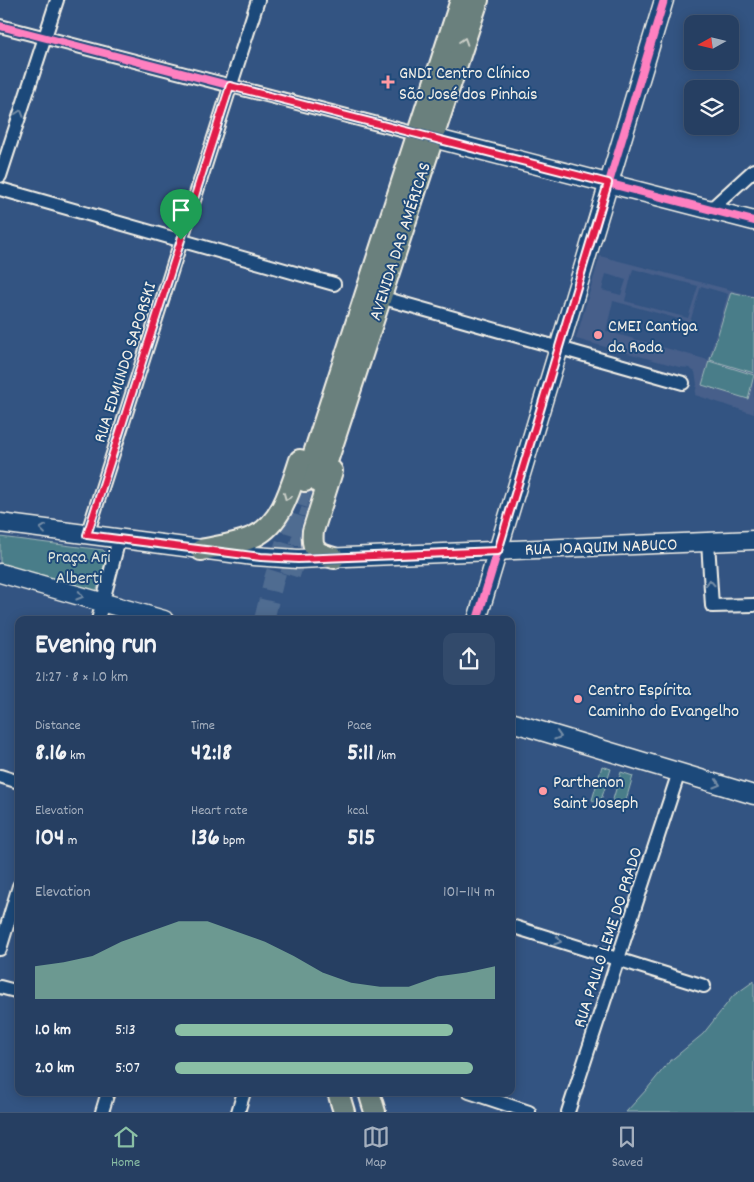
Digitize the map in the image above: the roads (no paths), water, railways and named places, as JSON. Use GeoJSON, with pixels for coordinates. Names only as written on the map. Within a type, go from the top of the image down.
{"type":"FeatureCollection","features":[{"type":"Feature","properties":{"kind":"main road"},"geometry":{"type":"LineString","coordinates":[[446,44],[454,0]]}},
{"type":"Feature","properties":{"kind":"main road","name":"AVENIDA DAS AMÉRICAS"},"geometry":{"type":"LineString","coordinates":[[363,324],[380,297],[425,136],[446,44],[461,0]]}},
{"type":"Feature","properties":{"kind":"main road","name":"AVENIDA DAS AMÉRICAS"},"geometry":{"type":"LineString","coordinates":[[313,482],[425,136],[478,0]]}},
{"type":"Feature","properties":{"kind":"main road"},"geometry":{"type":"LineString","coordinates":[[478,616],[664,0]]}},
{"type":"Feature","properties":{"kind":"main road"},"geometry":{"type":"LineString","coordinates":[[425,136],[754,221]]}},
{"type":"Feature","properties":{"kind":"main road"},"geometry":{"type":"LineString","coordinates":[[201,550],[224,546],[255,536],[268,526],[278,514],[290,491],[317,409],[363,324]]}},
{"type":"Feature","properties":{"kind":"main road"},"geometry":{"type":"LineString","coordinates":[[334,558],[324,555],[312,545],[313,531],[359,390],[363,324]]}},
{"type":"Feature","properties":{"kind":"main road","name":"RUA JOAQUIM NABUCO"},"geometry":{"type":"LineString","coordinates":[[0,523],[201,550],[298,559],[754,540]]}},
{"type":"Feature","properties":{"kind":"main road"},"geometry":{"type":"LineString","coordinates":[[0,572],[150,616]]}},
{"type":"Feature","properties":{"kind":"main road"},"geometry":{"type":"LineString","coordinates":[[515,723],[754,795]]}},
{"type":"Feature","properties":{"kind":"main road"},"geometry":{"type":"LineString","coordinates":[[339,1096],[344,1112]]}},
{"type":"Feature","properties":{"kind":"main road"},"geometry":{"type":"LineString","coordinates":[[370,1096],[375,1112]]}},
{"type":"Feature","properties":{"kind":"street"},"geometry":{"type":"LineString","coordinates":[[0,176],[57,0]]}},
{"type":"Feature","properties":{"kind":"street","name":"RUA EDMUNDO SAPORSKI"},"geometry":{"type":"LineString","coordinates":[[87,535],[258,0]]}},
{"type":"Feature","properties":{"kind":"street"},"geometry":{"type":"LineString","coordinates":[[0,26],[425,136]]}},
{"type":"Feature","properties":{"kind":"street"},"geometry":{"type":"LineString","coordinates":[[710,210],[754,170]]}},
{"type":"Feature","properties":{"kind":"street"},"geometry":{"type":"LineString","coordinates":[[0,189],[334,284]]}},
{"type":"Feature","properties":{"kind":"street"},"geometry":{"type":"LineString","coordinates":[[380,297],[683,384]]}},
{"type":"Feature","properties":{"kind":"street"},"geometry":{"type":"LineString","coordinates":[[99,616],[119,539]]}},
{"type":"Feature","properties":{"kind":"street"},"geometry":{"type":"LineString","coordinates":[[708,542],[712,606],[754,605]]}},
{"type":"Feature","properties":{"kind":"street","name":"RUA PAULO LEME DO PRADO"},"geometry":{"type":"LineString","coordinates":[[568,1112],[679,772]]}},
{"type":"Feature","properties":{"kind":"street"},"geometry":{"type":"LineString","coordinates":[[0,776],[15,781]]}},
{"type":"Feature","properties":{"kind":"street"},"geometry":{"type":"LineString","coordinates":[[0,949],[15,899]]}},
{"type":"Feature","properties":{"kind":"street"},"geometry":{"type":"LineString","coordinates":[[515,927],[704,986]]}},
{"type":"Feature","properties":{"kind":"street"},"geometry":{"type":"LineString","coordinates":[[0,987],[15,991]]}},
{"type":"Feature","properties":{"kind":"street"},"geometry":{"type":"LineString","coordinates":[[102,1112],[107,1096]]}},
{"type":"Feature","properties":{"kind":"street"},"geometry":{"type":"LineString","coordinates":[[238,1112],[243,1096]]}},
{"type":"Feature","properties":{"kind":"street"},"geometry":{"type":"LineString","coordinates":[[481,1096],[529,1112]]}},
{"type":"Feature","properties":{"kind":"tunnel"},"geometry":{"type":"LineString","coordinates":[[265,616],[274,579],[305,481]]}},
{"type":"Feature","properties":{"kind":"tunnel"},"geometry":{"type":"LineString","coordinates":[[290,575],[311,510]]}},
{"type":"Feature","properties":{"kind":"place","name":"GNDI Centro Clínico São José dos Pinhais"},"geometry":{"type":"Point","coordinates":[388,82]}},
{"type":"Feature","properties":{"kind":"place","name":"CMEI Cantiga da Roda"},"geometry":{"type":"Point","coordinates":[598,335]}},
{"type":"Feature","properties":{"kind":"place","name":"Centro Espírita Caminho do Evangelho"},"geometry":{"type":"Point","coordinates":[578,699]}},
{"type":"Feature","properties":{"kind":"place","name":"Parthenon Saint Joseph"},"geometry":{"type":"Point","coordinates":[543,791]}},
{"type":"Feature","properties":{"kind":"park label","name":"Praça Ari Alberti"},"geometry":{"type":"Point","coordinates":[79,566]}}]}
